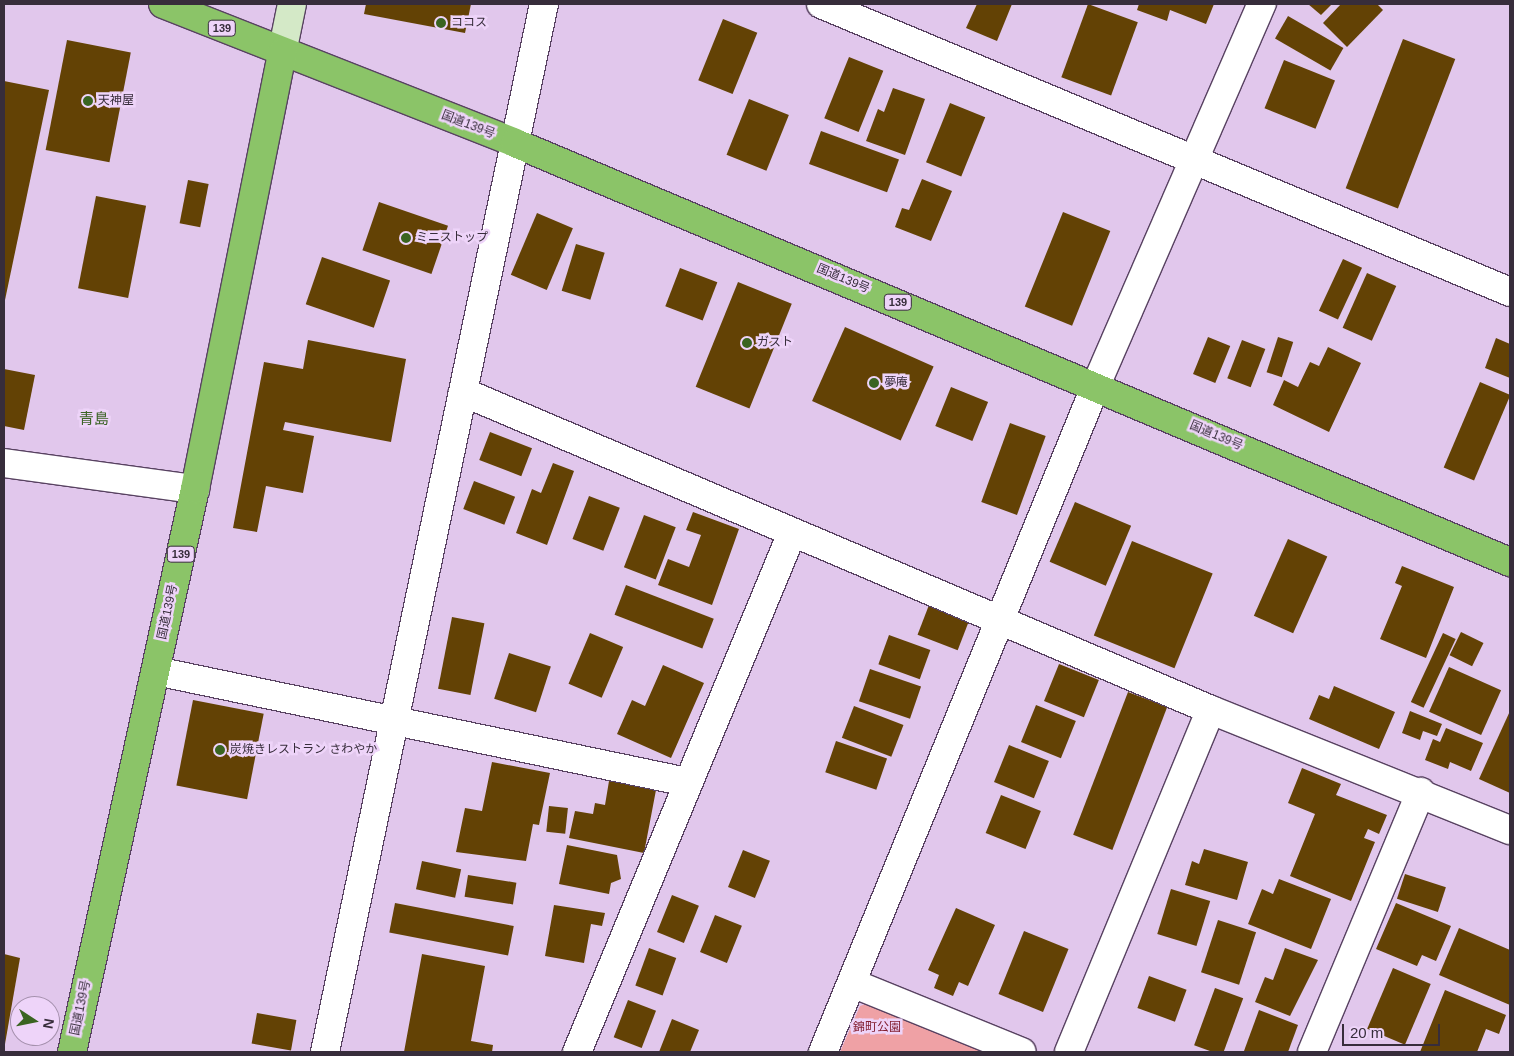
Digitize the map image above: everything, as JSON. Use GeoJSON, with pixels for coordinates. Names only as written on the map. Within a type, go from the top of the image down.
{"type":"FeatureCollection","features":[{"type":"Feature","properties":{"kind":"highway","name":"国道139号"},"geometry":{"type":"LineString","coordinates":[[163,4],[282,53],[515,143],[1096,385],[1510,562]]}},
{"type":"Feature","properties":{"kind":"highway","name":"国道139号"},"geometry":{"type":"LineString","coordinates":[[72,1052],[195,489],[282,53]]}},
{"type":"Feature","properties":{"kind":"main road"},"geometry":{"type":"LineString","coordinates":[[282,53],[292,4]]}},
{"type":"Feature","properties":{"kind":"street"},"geometry":{"type":"LineString","coordinates":[[325,1052],[544,4]]}},
{"type":"Feature","properties":{"kind":"street"},"geometry":{"type":"LineString","coordinates":[[821,4],[1510,292]]}},
{"type":"Feature","properties":{"kind":"street"},"geometry":{"type":"LineString","coordinates":[[824,1052],[1003,621],[1096,385],[1262,4]]}},
{"type":"Feature","properties":{"kind":"street"},"geometry":{"type":"LineString","coordinates":[[463,392],[1211,710],[1421,792],[1510,830]]}},
{"type":"Feature","properties":{"kind":"street"},"geometry":{"type":"LineString","coordinates":[[4,463],[195,489]]}},
{"type":"Feature","properties":{"kind":"street"},"geometry":{"type":"LineString","coordinates":[[577,1052],[687,782],[792,533]]}},
{"type":"Feature","properties":{"kind":"street"},"geometry":{"type":"LineString","coordinates":[[156,671],[687,782]]}},
{"type":"Feature","properties":{"kind":"street"},"geometry":{"type":"LineString","coordinates":[[1069,1052],[1211,710]]}},
{"type":"Feature","properties":{"kind":"street"},"geometry":{"type":"LineString","coordinates":[[1312,1052],[1421,792]]}},
{"type":"Feature","properties":{"kind":"street"},"geometry":{"type":"LineString","coordinates":[[852,983],[1022,1052]]}},
{"type":"Feature","properties":{"kind":"green space","name":"錦町公園"},"geometry":{"type":"Polygon","coordinates":[[[874,1001],[995,1052],[840,1052],[860,1006],[874,1001]]]}},
{"type":"Feature","properties":{"kind":"building","name":"ココス"},"geometry":{"type":"Polygon","coordinates":[[[366,4],[471,4],[465,33],[364,14],[366,4]]]}},
{"type":"Feature","properties":{"kind":"building"},"geometry":{"type":"Polygon","coordinates":[[[977,4],[1012,4],[997,41],[966,28],[977,4]]]}},
{"type":"Feature","properties":{"kind":"building"},"geometry":{"type":"Polygon","coordinates":[[[1088,4],[1138,22],[1111,95],[1061,77],[1088,4]]]}},
{"type":"Feature","properties":{"kind":"building"},"geometry":{"type":"Polygon","coordinates":[[[1139,4],[1214,4],[1206,24],[1170,10],[1167,21],[1137,10],[1139,4]]]}},
{"type":"Feature","properties":{"kind":"building"},"geometry":{"type":"Polygon","coordinates":[[[1308,4],[1332,4],[1321,15],[1308,4]]]}},
{"type":"Feature","properties":{"kind":"building"},"geometry":{"type":"Polygon","coordinates":[[[1341,4],[1377,4],[1383,10],[1347,47],[1323,23],[1341,4]]]}},
{"type":"Feature","properties":{"kind":"building"},"geometry":{"type":"Polygon","coordinates":[[[1288,16],[1343,48],[1330,71],[1275,39],[1288,16]]]}},
{"type":"Feature","properties":{"kind":"building"},"geometry":{"type":"Polygon","coordinates":[[[723,19],[757,33],[733,94],[698,80],[723,19]]]}},
{"type":"Feature","properties":{"kind":"building"},"geometry":{"type":"Polygon","coordinates":[[[1403,39],[1455,59],[1398,208],[1346,188],[1403,39]]]}},
{"type":"Feature","properties":{"kind":"building","name":"天神屋"},"geometry":{"type":"Polygon","coordinates":[[[67,40],[131,52],[109,162],[46,150],[67,40]]]}},
{"type":"Feature","properties":{"kind":"building"},"geometry":{"type":"Polygon","coordinates":[[[849,57],[883,71],[859,132],[824,118],[849,57]]]}},
{"type":"Feature","properties":{"kind":"building"},"geometry":{"type":"Polygon","coordinates":[[[1284,60],[1335,81],[1316,129],[1265,108],[1284,60]]]}},
{"type":"Feature","properties":{"kind":"building"},"geometry":{"type":"Polygon","coordinates":[[[4,81],[49,90],[5,300],[4,300],[4,81]]]}},
{"type":"Feature","properties":{"kind":"building"},"geometry":{"type":"Polygon","coordinates":[[[893,88],[925,99],[905,155],[866,141],[878,109],[884,112],[893,88]]]}},
{"type":"Feature","properties":{"kind":"building"},"geometry":{"type":"Polygon","coordinates":[[[749,99],[789,115],[766,171],[727,155],[749,99]]]}},
{"type":"Feature","properties":{"kind":"building"},"geometry":{"type":"Polygon","coordinates":[[[950,103],[985,117],[961,177],[926,162],[950,103]]]}},
{"type":"Feature","properties":{"kind":"building"},"geometry":{"type":"Polygon","coordinates":[[[821,131],[899,159],[887,192],[809,164],[821,131]]]}},
{"type":"Feature","properties":{"kind":"building"},"geometry":{"type":"Polygon","coordinates":[[[922,179],[952,191],[931,241],[895,227],[902,208],[909,210],[922,179]]]}},
{"type":"Feature","properties":{"kind":"building"},"geometry":{"type":"Polygon","coordinates":[[[188,180],[209,184],[200,227],[180,223],[188,180]]]}},
{"type":"Feature","properties":{"kind":"building"},"geometry":{"type":"Polygon","coordinates":[[[96,196],[146,206],[128,298],[78,288],[96,196]]]}},
{"type":"Feature","properties":{"kind":"building"},"geometry":{"type":"Polygon","coordinates":[[[379,202],[448,226],[431,274],[362,250],[379,202]]]}},
{"type":"Feature","properties":{"kind":"building"},"geometry":{"type":"Polygon","coordinates":[[[1063,212],[1110,231],[1072,326],[1025,307],[1063,212]]]}},
{"type":"Feature","properties":{"kind":"building"},"geometry":{"type":"Polygon","coordinates":[[[537,213],[573,228],[547,290],[511,275],[537,213]]]}},
{"type":"Feature","properties":{"kind":"building"},"geometry":{"type":"Polygon","coordinates":[[[576,244],[605,253],[590,300],[562,291],[576,244]]]}},
{"type":"Feature","properties":{"kind":"building"},"geometry":{"type":"Polygon","coordinates":[[[322,257],[390,280],[374,328],[306,304],[322,257]]]}},
{"type":"Feature","properties":{"kind":"building"},"geometry":{"type":"Polygon","coordinates":[[[1343,259],[1362,268],[1338,320],[1319,311],[1343,259]]]}},
{"type":"Feature","properties":{"kind":"building"},"geometry":{"type":"Polygon","coordinates":[[[680,268],[717,282],[703,321],[665,306],[680,268]]]}},
{"type":"Feature","properties":{"kind":"building"},"geometry":{"type":"Polygon","coordinates":[[[1367,273],[1396,286],[1372,341],[1343,328],[1367,273]]]}},
{"type":"Feature","properties":{"kind":"building"},"geometry":{"type":"Polygon","coordinates":[[[738,282],[792,304],[749,408],[696,387],[738,282]]]}},
{"type":"Feature","properties":{"kind":"building"},"geometry":{"type":"Polygon","coordinates":[[[845,327],[934,366],[901,440],[812,401],[845,327]]]}},
{"type":"Feature","properties":{"kind":"building"},"geometry":{"type":"Polygon","coordinates":[[[1208,337],[1230,346],[1215,383],[1193,374],[1208,337]]]}},
{"type":"Feature","properties":{"kind":"building"},"geometry":{"type":"Polygon","coordinates":[[[1278,337],[1293,342],[1282,377],[1267,372],[1278,337]]]}},
{"type":"Feature","properties":{"kind":"building"},"geometry":{"type":"Polygon","coordinates":[[[1496,338],[1510,344],[1510,378],[1485,368],[1496,338]]]}},
{"type":"Feature","properties":{"kind":"building"},"geometry":{"type":"Polygon","coordinates":[[[308,340],[406,359],[391,442],[285,422],[283,430],[314,436],[303,493],[266,486],[257,532],[233,528],[264,362],[303,369],[308,340]]]}},
{"type":"Feature","properties":{"kind":"building"},"geometry":{"type":"Polygon","coordinates":[[[1242,340],[1265,349],[1251,387],[1227,378],[1242,340]]]}},
{"type":"Feature","properties":{"kind":"building"},"geometry":{"type":"Polygon","coordinates":[[[1328,347],[1361,363],[1329,432],[1273,405],[1284,380],[1298,387],[1310,362],[1319,366],[1328,347]]]}},
{"type":"Feature","properties":{"kind":"building"},"geometry":{"type":"Polygon","coordinates":[[[4,369],[35,375],[24,430],[4,426],[4,369]]]}},
{"type":"Feature","properties":{"kind":"building"},"geometry":{"type":"Polygon","coordinates":[[[1480,382],[1510,396],[1474,481],[1444,468],[1480,382]]]}},
{"type":"Feature","properties":{"kind":"building"},"geometry":{"type":"Polygon","coordinates":[[[951,387],[988,402],[972,441],[935,426],[951,387]]]}},
{"type":"Feature","properties":{"kind":"building"},"geometry":{"type":"Polygon","coordinates":[[[1010,423],[1046,436],[1017,515],[981,502],[1010,423]]]}},
{"type":"Feature","properties":{"kind":"building"},"geometry":{"type":"Polygon","coordinates":[[[490,432],[532,448],[521,476],[479,460],[490,432]]]}},
{"type":"Feature","properties":{"kind":"building"},"geometry":{"type":"Polygon","coordinates":[[[553,463],[574,471],[547,545],[516,533],[532,489],[541,493],[553,463]]]}},
{"type":"Feature","properties":{"kind":"building"},"geometry":{"type":"Polygon","coordinates":[[[474,481],[515,497],[504,525],[463,509],[474,481]]]}},
{"type":"Feature","properties":{"kind":"building"},"geometry":{"type":"Polygon","coordinates":[[[589,496],[620,508],[603,551],[573,539],[589,496]]]}},
{"type":"Feature","properties":{"kind":"building"},"geometry":{"type":"Polygon","coordinates":[[[1075,502],[1131,526],[1106,586],[1050,562],[1075,502]]]}},
{"type":"Feature","properties":{"kind":"building"},"geometry":{"type":"Polygon","coordinates":[[[693,512],[739,529],[712,605],[658,585],[668,559],[689,567],[701,535],[686,530],[693,512]]]}},
{"type":"Feature","properties":{"kind":"building"},"geometry":{"type":"Polygon","coordinates":[[[644,515],[676,527],[656,579],[624,567],[644,515]]]}},
{"type":"Feature","properties":{"kind":"building"},"geometry":{"type":"Polygon","coordinates":[[[1288,539],[1327,556],[1293,633],[1254,616],[1288,539]]]}},
{"type":"Feature","properties":{"kind":"building"},"geometry":{"type":"Polygon","coordinates":[[[1132,541],[1213,574],[1174,668],[1094,636],[1132,541]]]}},
{"type":"Feature","properties":{"kind":"building"},"geometry":{"type":"Polygon","coordinates":[[[1402,566],[1454,587],[1426,658],[1380,639],[1402,586],[1395,583],[1402,566]]]}},
{"type":"Feature","properties":{"kind":"building"},"geometry":{"type":"Polygon","coordinates":[[[626,585],[714,619],[702,649],[615,615],[626,585]]]}},
{"type":"Feature","properties":{"kind":"building"},"geometry":{"type":"Polygon","coordinates":[[[929,605],[969,620],[958,650],[918,635],[929,605]]]}},
{"type":"Feature","properties":{"kind":"building"},"geometry":{"type":"Polygon","coordinates":[[[452,617],[484,623],[470,695],[438,689],[452,617]]]}},
{"type":"Feature","properties":{"kind":"building"},"geometry":{"type":"Polygon","coordinates":[[[1461,632],[1483,643],[1472,666],[1450,655],[1461,632]]]}},
{"type":"Feature","properties":{"kind":"building"},"geometry":{"type":"Polygon","coordinates":[[[590,633],[623,647],[602,698],[569,684],[590,633]]]}},
{"type":"Feature","properties":{"kind":"building"},"geometry":{"type":"Polygon","coordinates":[[[1443,633],[1456,639],[1424,708],[1411,702],[1443,633]]]}},
{"type":"Feature","properties":{"kind":"building"},"geometry":{"type":"Polygon","coordinates":[[[889,635],[930,650],[920,679],[878,664],[889,635]]]}},
{"type":"Feature","properties":{"kind":"building"},"geometry":{"type":"Polygon","coordinates":[[[509,653],[551,667],[536,712],[494,699],[509,653]]]}},
{"type":"Feature","properties":{"kind":"building"},"geometry":{"type":"Polygon","coordinates":[[[1059,664],[1099,680],[1084,717],[1044,701],[1059,664]]]}},
{"type":"Feature","properties":{"kind":"building"},"geometry":{"type":"Polygon","coordinates":[[[663,665],[704,683],[671,758],[617,734],[632,700],[645,706],[663,665]]]}},
{"type":"Feature","properties":{"kind":"building"},"geometry":{"type":"Polygon","coordinates":[[[1449,667],[1501,690],[1481,735],[1429,712],[1449,667]]]}},
{"type":"Feature","properties":{"kind":"building"},"geometry":{"type":"Polygon","coordinates":[[[870,669],[921,687],[910,719],[859,701],[870,669]]]}},
{"type":"Feature","properties":{"kind":"building"},"geometry":{"type":"Polygon","coordinates":[[[1334,686],[1395,712],[1379,749],[1309,719],[1319,695],[1329,699],[1334,686]]]}},
{"type":"Feature","properties":{"kind":"building"},"geometry":{"type":"Polygon","coordinates":[[[1128,692],[1167,707],[1112,850],[1073,835],[1128,692]]]}},
{"type":"Feature","properties":{"kind":"building","name":"炭焼きレストラン さわやか"},"geometry":{"type":"Polygon","coordinates":[[[193,700],[264,714],[247,799],[176,785],[193,700]]]}},
{"type":"Feature","properties":{"kind":"building"},"geometry":{"type":"Polygon","coordinates":[[[1036,705],[1076,721],[1061,758],[1021,742],[1036,705]]]}},
{"type":"Feature","properties":{"kind":"building"},"geometry":{"type":"Polygon","coordinates":[[[854,706],[903,725],[891,757],[842,738],[854,706]]]}},
{"type":"Feature","properties":{"kind":"building"},"geometry":{"type":"Polygon","coordinates":[[[1410,711],[1442,724],[1437,736],[1423,731],[1420,740],[1402,733],[1410,711]]]}},
{"type":"Feature","properties":{"kind":"building"},"geometry":{"type":"Polygon","coordinates":[[[1510,711],[1510,793],[1479,779],[1510,711]]]}},
{"type":"Feature","properties":{"kind":"building"},"geometry":{"type":"Polygon","coordinates":[[[1446,728],[1483,743],[1471,771],[1450,762],[1448,769],[1425,760],[1433,739],[1440,742],[1446,728]]]}},
{"type":"Feature","properties":{"kind":"building"},"geometry":{"type":"Polygon","coordinates":[[[836,741],[887,759],[876,790],[825,772],[836,741]]]}},
{"type":"Feature","properties":{"kind":"building"},"geometry":{"type":"Polygon","coordinates":[[[1009,745],[1049,761],[1034,798],[994,782],[1009,745]]]}},
{"type":"Feature","properties":{"kind":"building"},"geometry":{"type":"Polygon","coordinates":[[[492,762],[550,773],[539,825],[533,824],[526,861],[456,852],[465,808],[482,811],[492,762]]]}},
{"type":"Feature","properties":{"kind":"building"},"geometry":{"type":"Polygon","coordinates":[[[1302,768],[1341,784],[1336,795],[1387,815],[1379,834],[1368,829],[1364,838],[1375,842],[1351,901],[1290,876],[1315,814],[1288,803],[1302,768]]]}},
{"type":"Feature","properties":{"kind":"building"},"geometry":{"type":"Polygon","coordinates":[[[609,781],[656,790],[644,853],[569,838],[575,811],[593,814],[595,803],[605,805],[609,781]]]}},
{"type":"Feature","properties":{"kind":"building"},"geometry":{"type":"Polygon","coordinates":[[[1001,795],[1041,811],[1026,849],[986,833],[1001,795]]]}},
{"type":"Feature","properties":{"kind":"building"},"geometry":{"type":"Polygon","coordinates":[[[549,806],[568,808],[565,834],[546,832],[549,806]]]}},
{"type":"Feature","properties":{"kind":"building"},"geometry":{"type":"Polygon","coordinates":[[[567,845],[617,855],[621,879],[611,883],[609,894],[559,884],[567,845]]]}},
{"type":"Feature","properties":{"kind":"building"},"geometry":{"type":"Polygon","coordinates":[[[1204,849],[1248,862],[1237,900],[1185,885],[1192,861],[1199,864],[1204,849]]]}},
{"type":"Feature","properties":{"kind":"building"},"geometry":{"type":"Polygon","coordinates":[[[743,850],[770,861],[755,898],[728,887],[743,850]]]}},
{"type":"Feature","properties":{"kind":"building"},"geometry":{"type":"Polygon","coordinates":[[[422,861],[461,869],[455,898],[416,889],[422,861]]]}},
{"type":"Feature","properties":{"kind":"building"},"geometry":{"type":"Polygon","coordinates":[[[1405,874],[1446,887],[1438,912],[1397,899],[1405,874]]]}},
{"type":"Feature","properties":{"kind":"building"},"geometry":{"type":"Polygon","coordinates":[[[468,875],[516,883],[513,904],[465,897],[468,875]]]}},
{"type":"Feature","properties":{"kind":"building"},"geometry":{"type":"Polygon","coordinates":[[[1279,879],[1331,899],[1311,949],[1248,924],[1262,889],[1273,894],[1279,879]]]}},
{"type":"Feature","properties":{"kind":"building"},"geometry":{"type":"Polygon","coordinates":[[[1171,889],[1210,901],[1196,946],[1157,934],[1171,889]]]}},
{"type":"Feature","properties":{"kind":"building"},"geometry":{"type":"Polygon","coordinates":[[[672,895],[699,906],[684,943],[657,932],[672,895]]]}},
{"type":"Feature","properties":{"kind":"building"},"geometry":{"type":"Polygon","coordinates":[[[395,903],[514,926],[508,956],[389,932],[395,903]]]}},
{"type":"Feature","properties":{"kind":"building"},"geometry":{"type":"Polygon","coordinates":[[[1396,903],[1451,926],[1436,961],[1422,955],[1417,966],[1376,949],[1396,903]]]}},
{"type":"Feature","properties":{"kind":"building"},"geometry":{"type":"Polygon","coordinates":[[[554,905],[605,913],[602,926],[591,924],[584,963],[545,956],[554,905]]]}},
{"type":"Feature","properties":{"kind":"building"},"geometry":{"type":"Polygon","coordinates":[[[956,908],[995,925],[968,986],[959,982],[953,996],[934,988],[939,975],[928,970],[956,908]]]}},
{"type":"Feature","properties":{"kind":"building"},"geometry":{"type":"Polygon","coordinates":[[[715,915],[742,926],[727,963],[700,952],[715,915]]]}},
{"type":"Feature","properties":{"kind":"building"},"geometry":{"type":"Polygon","coordinates":[[[1218,920],[1256,932],[1239,985],[1201,972],[1218,920]]]}},
{"type":"Feature","properties":{"kind":"building"},"geometry":{"type":"Polygon","coordinates":[[[1459,928],[1510,950],[1510,1005],[1439,975],[1459,928]]]}},
{"type":"Feature","properties":{"kind":"building"},"geometry":{"type":"Polygon","coordinates":[[[1024,931],[1069,949],[1043,1012],[999,994],[1024,931]]]}},
{"type":"Feature","properties":{"kind":"building"},"geometry":{"type":"Polygon","coordinates":[[[649,948],[676,958],[663,996],[635,986],[649,948]]]}},
{"type":"Feature","properties":{"kind":"building"},"geometry":{"type":"Polygon","coordinates":[[[1285,948],[1318,960],[1290,1016],[1255,1002],[1265,977],[1273,980],[1285,948]]]}},
{"type":"Feature","properties":{"kind":"building"},"geometry":{"type":"Polygon","coordinates":[[[4,954],[20,958],[13,996],[10,996],[10,1015],[4,1044],[4,954]]]}},
{"type":"Feature","properties":{"kind":"building"},"geometry":{"type":"Polygon","coordinates":[[[422,954],[485,966],[471,1041],[493,1045],[492,1052],[404,1052],[422,954]]]}},
{"type":"Feature","properties":{"kind":"building"},"geometry":{"type":"Polygon","coordinates":[[[1393,968],[1431,984],[1405,1045],[1367,1029],[1393,968]]]}},
{"type":"Feature","properties":{"kind":"building"},"geometry":{"type":"Polygon","coordinates":[[[1149,976],[1187,990],[1175,1022],[1137,1008],[1149,976]]]}},
{"type":"Feature","properties":{"kind":"building"},"geometry":{"type":"Polygon","coordinates":[[[1215,988],[1243,998],[1224,1052],[1212,1052],[1194,1045],[1215,988]]]}},
{"type":"Feature","properties":{"kind":"building"},"geometry":{"type":"Polygon","coordinates":[[[1445,990],[1506,1015],[1499,1034],[1486,1029],[1477,1052],[1420,1052],[1445,990]]]}},
{"type":"Feature","properties":{"kind":"building"},"geometry":{"type":"Polygon","coordinates":[[[628,1000],[656,1011],[642,1048],[614,1037],[628,1000]]]}},
{"type":"Feature","properties":{"kind":"building"},"geometry":{"type":"Polygon","coordinates":[[[1259,1010],[1298,1025],[1288,1052],[1244,1051],[1259,1010]]]}},
{"type":"Feature","properties":{"kind":"building"},"geometry":{"type":"Polygon","coordinates":[[[257,1013],[296,1020],[291,1050],[252,1044],[257,1013]]]}},
{"type":"Feature","properties":{"kind":"building"},"geometry":{"type":"Polygon","coordinates":[[[672,1019],[699,1030],[690,1052],[659,1052],[672,1019]]]}},
{"type":"Feature","properties":{"kind":"place","name":"ココス"},"geometry":{"type":"Point","coordinates":[441,23]}},
{"type":"Feature","properties":{"kind":"place","name":"天神屋"},"geometry":{"type":"Point","coordinates":[88,101]}},
{"type":"Feature","properties":{"kind":"place","name":"ミニストップ"},"geometry":{"type":"Point","coordinates":[406,238]}},
{"type":"Feature","properties":{"kind":"place","name":"ガスト"},"geometry":{"type":"Point","coordinates":[747,343]}},
{"type":"Feature","properties":{"kind":"place","name":"夢庵"},"geometry":{"type":"Point","coordinates":[874,383]}},
{"type":"Feature","properties":{"kind":"place","name":"炭焼きレストラン さわやか"},"geometry":{"type":"Point","coordinates":[220,750]}},
{"type":"Feature","properties":{"kind":"district","name":"青島"},"geometry":{"type":"Point","coordinates":[94,419]}}]}
